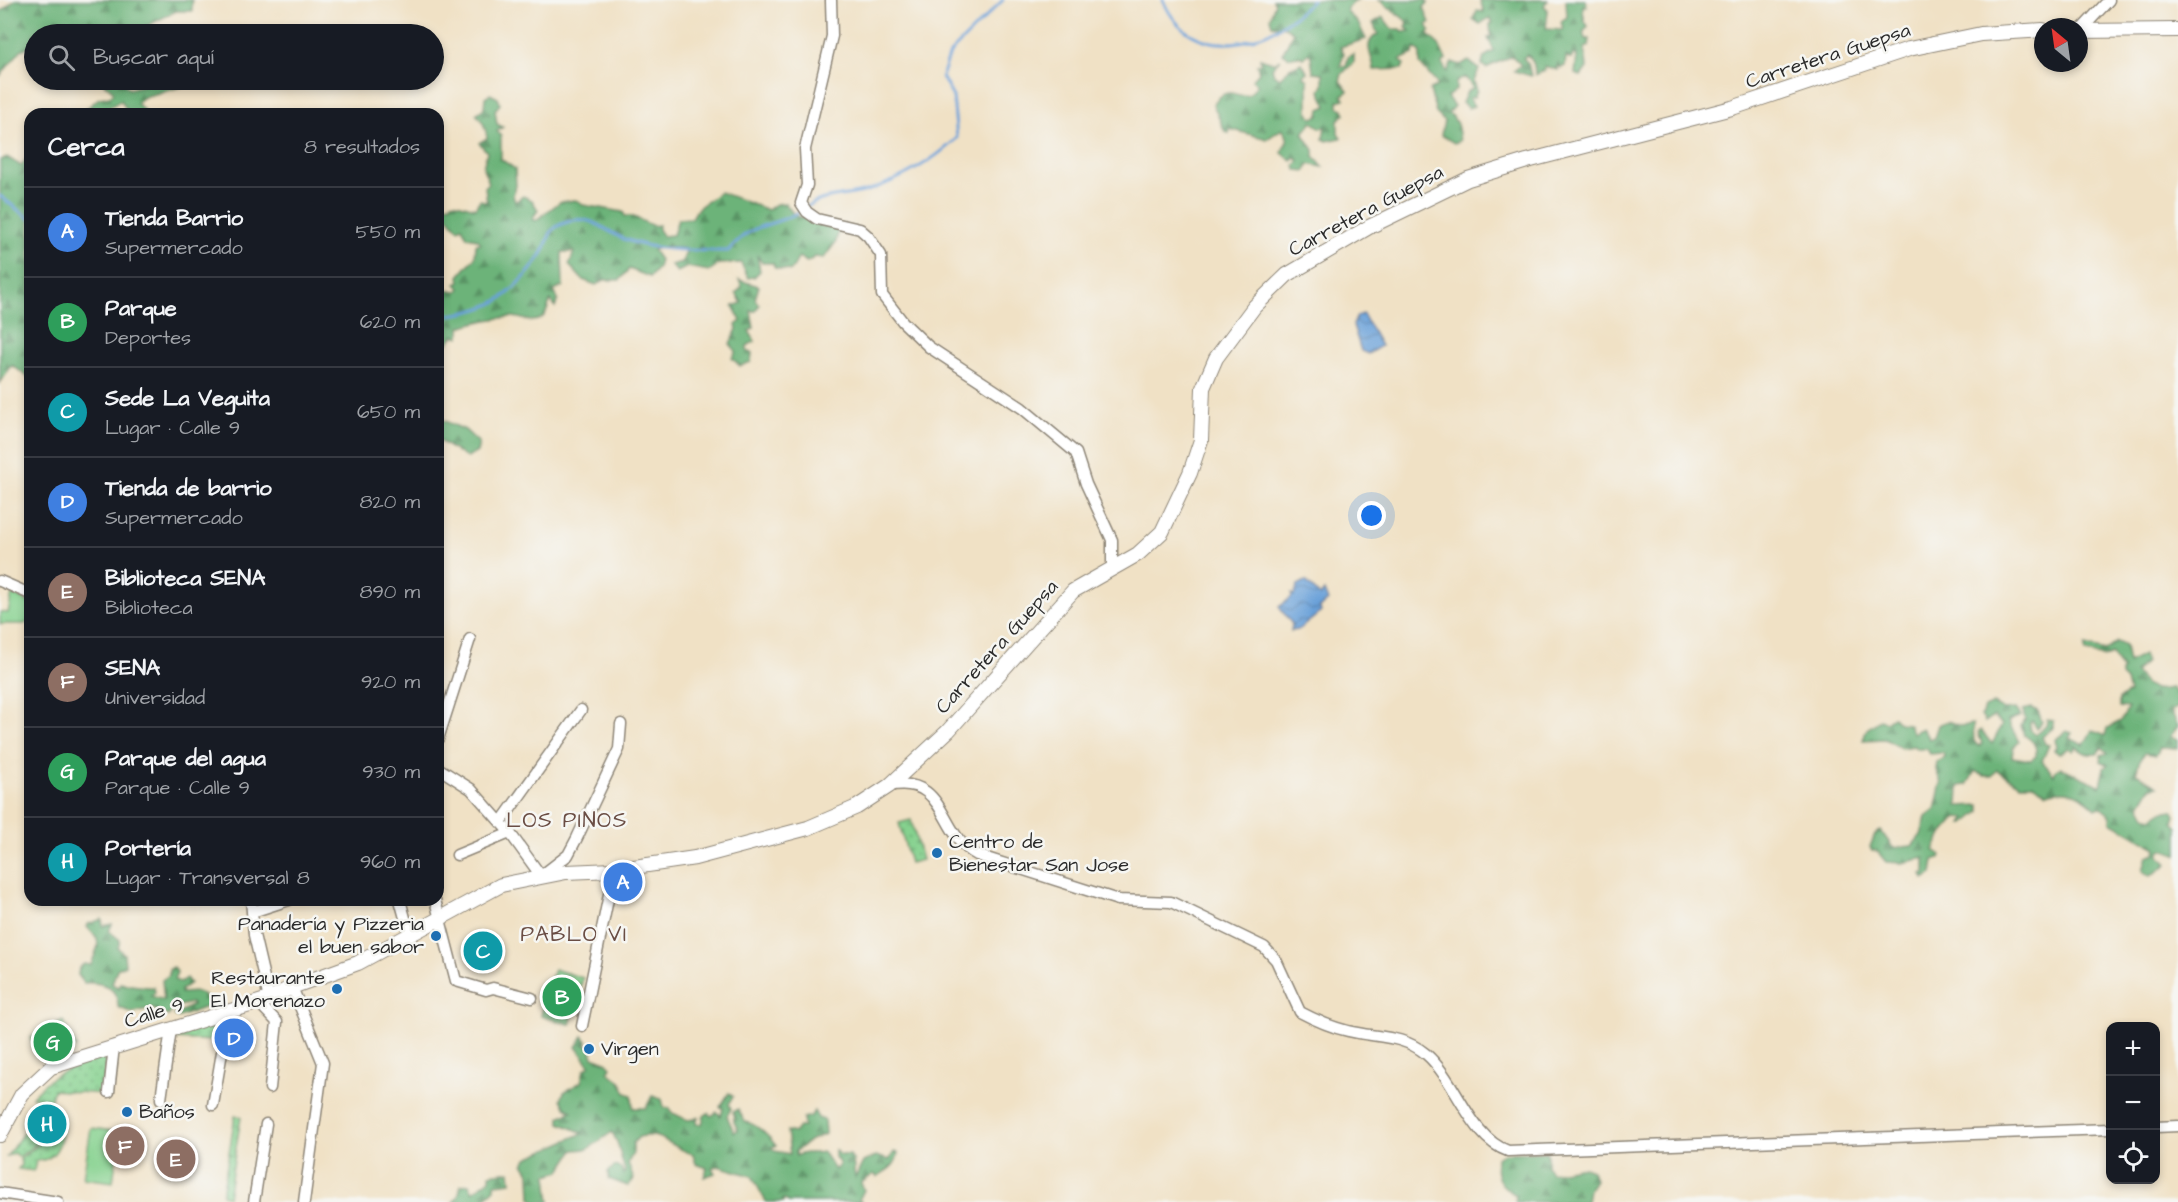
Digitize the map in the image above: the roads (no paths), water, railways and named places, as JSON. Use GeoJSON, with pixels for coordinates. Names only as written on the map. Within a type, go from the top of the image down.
{"type":"FeatureCollection","features":[{"type":"Feature","properties":{"kind":"street"},"geometry":{"type":"LineString","coordinates":[[831,0],[832,36],[805,149],[807,186],[804,207],[817,219],[860,229],[868,236],[881,255],[882,295],[903,322],[929,347],[1022,408],[1076,453],[1086,484],[1112,540],[1112,569]]}},
{"type":"Feature","properties":{"kind":"street"},"geometry":{"type":"LineString","coordinates":[[2088,22],[2109,0]]}},
{"type":"Feature","properties":{"kind":"street"},"geometry":{"type":"LineString","coordinates":[[2088,31],[2178,30]]}},
{"type":"Feature","properties":{"kind":"street","name":"Carretera Guepsa"},"geometry":{"type":"LineString","coordinates":[[541,876],[603,869],[614,870],[695,858],[808,828],[857,807],[890,786],[948,731],[1073,591],[1138,554],[1162,532],[1190,473],[1201,440],[1203,388],[1216,358],[1254,307],[1287,275],[1369,226],[1468,179],[1527,161],[1732,108],[1909,49],[1982,34],[2034,31]]}},
{"type":"Feature","properties":{"kind":"street"},"geometry":{"type":"LineString","coordinates":[[0,581],[24,591]]}},
{"type":"Feature","properties":{"kind":"street"},"geometry":{"type":"LineString","coordinates":[[444,720],[470,639]]}},
{"type":"Feature","properties":{"kind":"street"},"geometry":{"type":"LineString","coordinates":[[501,822],[581,710]]}},
{"type":"Feature","properties":{"kind":"street"},"geometry":{"type":"LineString","coordinates":[[444,772],[471,789],[510,833],[541,876],[568,855],[577,838],[619,749],[621,724]]}},
{"type":"Feature","properties":{"kind":"street"},"geometry":{"type":"LineString","coordinates":[[890,786],[903,783],[918,785],[932,797],[966,849],[977,855],[1118,900],[1171,902],[1264,948],[1275,960],[1300,1012],[1346,1031],[1397,1037],[1425,1053],[1441,1070],[1485,1138],[1508,1151],[2106,1128]]}},
{"type":"Feature","properties":{"kind":"street"},"geometry":{"type":"LineString","coordinates":[[457,855],[510,833]]}},
{"type":"Feature","properties":{"kind":"street"},"geometry":{"type":"LineString","coordinates":[[582,1026],[614,870]]}},
{"type":"Feature","properties":{"kind":"street","name":"Calle 9"},"geometry":{"type":"LineString","coordinates":[[0,1135],[22,1094],[44,1072],[61,1063],[263,1001],[292,987],[358,963],[501,885],[541,876]]}},
{"type":"Feature","properties":{"kind":"street"},"geometry":{"type":"LineString","coordinates":[[252,906],[263,1001],[277,1022],[270,1088]]}},
{"type":"Feature","properties":{"kind":"street"},"geometry":{"type":"LineString","coordinates":[[252,912],[270,906]]}},
{"type":"Feature","properties":{"kind":"street"},"geometry":{"type":"LineString","coordinates":[[402,906],[410,936]]}},
{"type":"Feature","properties":{"kind":"street"},"geometry":{"type":"LineString","coordinates":[[437,906],[444,924],[456,981],[486,990],[493,988],[531,998]]}},
{"type":"Feature","properties":{"kind":"street"},"geometry":{"type":"LineString","coordinates":[[292,987],[323,1063],[304,1202]]}},
{"type":"Feature","properties":{"kind":"street"},"geometry":{"type":"LineString","coordinates":[[213,1105],[229,1011]]}},
{"type":"Feature","properties":{"kind":"street"},"geometry":{"type":"LineString","coordinates":[[161,1099],[171,1029]]}},
{"type":"Feature","properties":{"kind":"street"},"geometry":{"type":"LineString","coordinates":[[108,1092],[114,1046]]}},
{"type":"Feature","properties":{"kind":"street"},"geometry":{"type":"LineString","coordinates":[[254,1202],[266,1124]]}},
{"type":"Feature","properties":{"kind":"street"},"geometry":{"type":"LineString","coordinates":[[2160,1127],[2178,1126]]}},
{"type":"Feature","properties":{"kind":"street"},"geometry":{"type":"LineString","coordinates":[[0,1193],[58,1202]]}},
{"type":"Feature","properties":{"kind":"water"},"geometry":{"type":"Polygon","coordinates":[[[1363,314],[1381,346],[1368,354],[1361,351],[1353,325],[1357,316],[1363,314]]]}},
{"type":"Feature","properties":{"kind":"water"},"geometry":{"type":"Polygon","coordinates":[[[1306,581],[1320,596],[1324,591],[1328,601],[1320,608],[1321,612],[1298,630],[1291,631],[1292,624],[1279,607],[1292,597],[1291,594],[1294,595],[1298,585],[1306,581]]]}},
{"type":"Feature","properties":{"kind":"waterway"},"geometry":{"type":"LineString","coordinates":[[808,206],[823,199],[870,190],[893,180],[927,162],[957,138],[953,97],[942,77],[950,53],[1003,0]]}},
{"type":"Feature","properties":{"kind":"waterway"},"geometry":{"type":"LineString","coordinates":[[1163,0],[1176,22],[1193,35],[1213,42],[1234,43],[1255,38],[1276,29],[1296,16],[1312,0]]}},
{"type":"Feature","properties":{"kind":"waterway"},"geometry":{"type":"LineString","coordinates":[[0,196],[24,214]]}},
{"type":"Feature","properties":{"kind":"waterway"},"geometry":{"type":"LineString","coordinates":[[444,315],[485,307],[508,294],[540,257],[553,230],[557,226],[574,220],[587,220],[624,239],[650,246],[676,250],[728,251],[747,233],[802,210]]}},
{"type":"Feature","properties":{"kind":"place","name":"Centro de Bienestar San Jose"},"geometry":{"type":"Point","coordinates":[937,853]}},
{"type":"Feature","properties":{"kind":"place","name":"Tienda Barrio"},"geometry":{"type":"Point","coordinates":[623,882]}},
{"type":"Feature","properties":{"kind":"place","name":"Panadería y Pizzeria el buen sabor"},"geometry":{"type":"Point","coordinates":[436,936]}},
{"type":"Feature","properties":{"kind":"place","name":"Sede La Veguita"},"geometry":{"type":"Point","coordinates":[483,951]}},
{"type":"Feature","properties":{"kind":"place","name":"Restaurante El Morenazo"},"geometry":{"type":"Point","coordinates":[337,989]}},
{"type":"Feature","properties":{"kind":"place","name":"Parque"},"geometry":{"type":"Point","coordinates":[562,997]}},
{"type":"Feature","properties":{"kind":"place","name":"Tienda de barrio"},"geometry":{"type":"Point","coordinates":[234,1038]}},
{"type":"Feature","properties":{"kind":"place","name":"Parque del agua"},"geometry":{"type":"Point","coordinates":[53,1042]}},
{"type":"Feature","properties":{"kind":"place","name":"Virgen"},"geometry":{"type":"Point","coordinates":[589,1049]}},
{"type":"Feature","properties":{"kind":"place","name":"Baños"},"geometry":{"type":"Point","coordinates":[127,1112]}},
{"type":"Feature","properties":{"kind":"place","name":"Portería"},"geometry":{"type":"Point","coordinates":[47,1124]}},
{"type":"Feature","properties":{"kind":"place","name":"SENA"},"geometry":{"type":"Point","coordinates":[125,1146]}},
{"type":"Feature","properties":{"kind":"place","name":"Biblioteca SENA"},"geometry":{"type":"Point","coordinates":[176,1159]}},
{"type":"Feature","properties":{"kind":"district","name":"LOS PINOS"},"geometry":{"type":"Point","coordinates":[567,820]}},
{"type":"Feature","properties":{"kind":"district","name":"PABLO VI"},"geometry":{"type":"Point","coordinates":[574,934]}}]}
